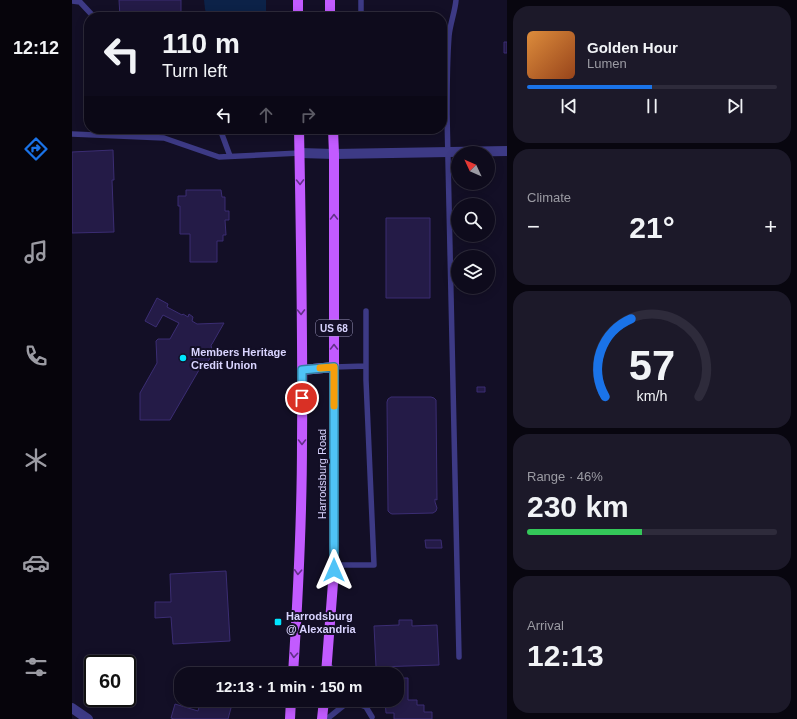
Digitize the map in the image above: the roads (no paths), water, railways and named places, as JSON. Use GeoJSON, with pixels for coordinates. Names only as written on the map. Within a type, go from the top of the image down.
{"type":"FeatureCollection","features":[{"type":"Feature","properties":{"kind":"main road"},"geometry":{"type":"LineString","coordinates":[[298,0],[298,12]]}},
{"type":"Feature","properties":{"kind":"main road"},"geometry":{"type":"LineString","coordinates":[[330,0],[330,12]]}},
{"type":"Feature","properties":{"kind":"main road","name":"Harrodsburg Road"},"geometry":{"type":"LineString","coordinates":[[293,667],[301,519],[302,441],[300,134]]}},
{"type":"Feature","properties":{"kind":"main road","name":"Harrodsburg Road"},"geometry":{"type":"LineString","coordinates":[[327,667],[333,565],[333,134]]}},
{"type":"Feature","properties":{"kind":"main road"},"geometry":{"type":"LineString","coordinates":[[302,370],[334,367]]}},
{"type":"Feature","properties":{"kind":"main road"},"geometry":{"type":"LineString","coordinates":[[290,719],[291,707]]}},
{"type":"Feature","properties":{"kind":"main road"},"geometry":{"type":"LineString","coordinates":[[322,719],[323,707]]}},
{"type":"Feature","properties":{"kind":"street"},"geometry":{"type":"LineString","coordinates":[[300,153],[334,154],[507,151]]}},
{"type":"Feature","properties":{"kind":"street"},"geometry":{"type":"LineString","coordinates":[[72,708],[86,718]]}},
{"type":"Feature","properties":{"kind":"street"},"geometry":{"type":"LineString","coordinates":[[72,714],[86,718]]}},
{"type":"Feature","properties":{"kind":"lane"},"geometry":{"type":"LineString","coordinates":[[361,0],[361,12]]}},
{"type":"Feature","properties":{"kind":"lane"},"geometry":{"type":"LineString","coordinates":[[447,83],[449,36],[456,0]]}},
{"type":"Feature","properties":{"kind":"lane"},"geometry":{"type":"LineString","coordinates":[[72,1],[80,2],[89,12]]}},
{"type":"Feature","properties":{"kind":"lane"},"geometry":{"type":"LineString","coordinates":[[447,133],[449,152],[459,657]]}},
{"type":"Feature","properties":{"kind":"lane"},"geometry":{"type":"LineString","coordinates":[[72,134],[164,138],[219,156],[300,153]]}},
{"type":"Feature","properties":{"kind":"lane"},"geometry":{"type":"LineString","coordinates":[[222,134],[230,156]]}},
{"type":"Feature","properties":{"kind":"lane"},"geometry":{"type":"LineString","coordinates":[[333,565],[374,565],[366,366],[366,311]]}},
{"type":"Feature","properties":{"kind":"lane"},"geometry":{"type":"LineString","coordinates":[[334,367],[366,366]]}},
{"type":"Feature","properties":{"kind":"lane"},"geometry":{"type":"LineString","coordinates":[[327,719],[349,703],[366,707],[372,717]]}},
{"type":"Feature","properties":{"kind":"water"},"geometry":{"type":"Polygon","coordinates":[[[204,0],[266,0],[266,12],[206,12],[204,0]]]}},
{"type":"Feature","properties":{"kind":"place","name":"Members Heritage Credit Union"},"geometry":{"type":"Point","coordinates":[183,358]}},
{"type":"Feature","properties":{"kind":"place","name":"Harrodsburg @ Alexandria"},"geometry":{"type":"Point","coordinates":[278,622]}}]}
